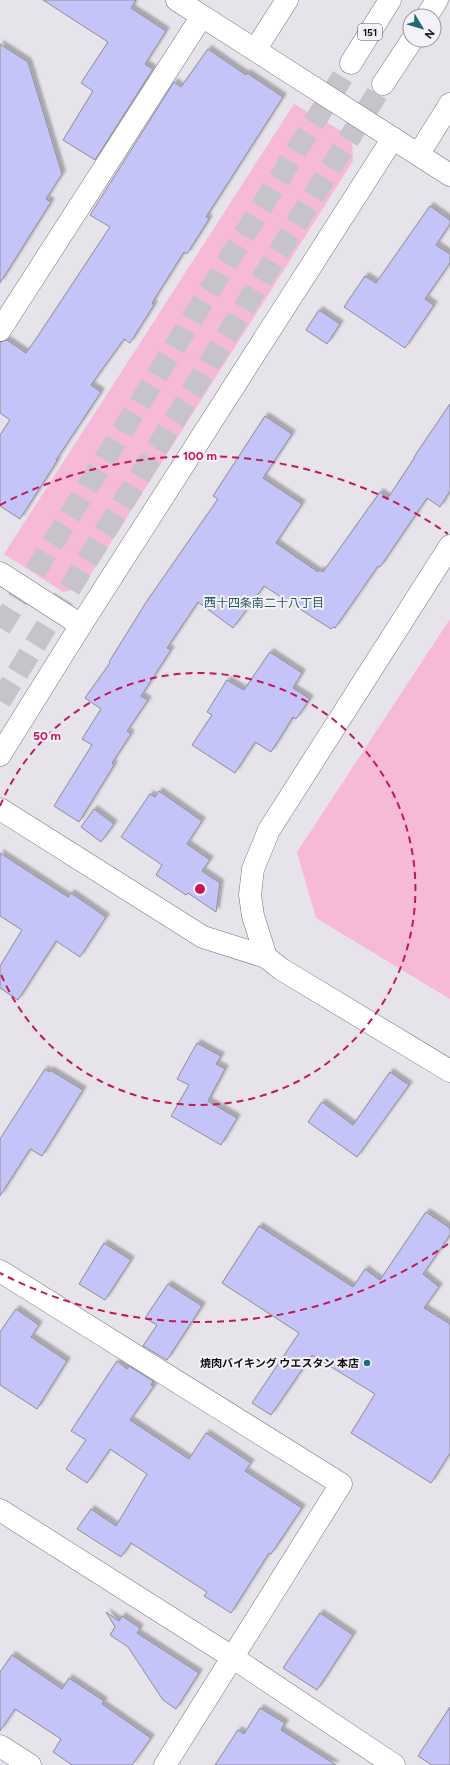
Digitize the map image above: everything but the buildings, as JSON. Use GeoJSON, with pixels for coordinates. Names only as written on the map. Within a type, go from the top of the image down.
{"type":"FeatureCollection","features":[{"type":"Feature","properties":{"kind":"street"},"geometry":{"type":"LineString","coordinates":[[177,0],[450,175]]}},
{"type":"Feature","properties":{"kind":"street"},"geometry":{"type":"LineString","coordinates":[[255,50],[287,0]]}},
{"type":"Feature","properties":{"kind":"street","name":"151"},"geometry":{"type":"LineString","coordinates":[[351,63],[390,0]]}},
{"type":"Feature","properties":{"kind":"street"},"geometry":{"type":"LineString","coordinates":[[0,330],[202,16]]}},
{"type":"Feature","properties":{"kind":"street"},"geometry":{"type":"LineString","coordinates":[[383,84],[407,48]]}},
{"type":"Feature","properties":{"kind":"street"},"geometry":{"type":"LineString","coordinates":[[418,155],[450,104]]}},
{"type":"Feature","properties":{"kind":"street"},"geometry":{"type":"LineString","coordinates":[[0,755],[393,138]]}},
{"type":"Feature","properties":{"kind":"street"},"geometry":{"type":"LineString","coordinates":[[266,957],[253,916],[250,895],[253,869],[269,830],[450,546]]}},
{"type":"Feature","properties":{"kind":"street"},"geometry":{"type":"LineString","coordinates":[[0,573],[81,626]]}},
{"type":"Feature","properties":{"kind":"street"},"geometry":{"type":"LineString","coordinates":[[0,809],[203,937],[266,957],[282,969],[450,1071]]}},
{"type":"Feature","properties":{"kind":"street"},"geometry":{"type":"LineString","coordinates":[[0,1271],[341,1484],[165,1765]]}},
{"type":"Feature","properties":{"kind":"street"},"geometry":{"type":"LineString","coordinates":[[0,1510],[232,1657],[394,1765]]}},
{"type":"Feature","properties":{"kind":"street"},"geometry":{"type":"LineString","coordinates":[[0,1746],[30,1765]]}},
{"type":"Feature","properties":{"kind":"shaded area"},"geometry":{"type":"Polygon","coordinates":[[[294,104],[352,137],[353,161],[82,588],[63,592],[4,554],[294,104]]]}},
{"type":"Feature","properties":{"kind":"shaded area"},"geometry":{"type":"Polygon","coordinates":[[[450,619],[450,999],[316,918],[297,852],[450,619]]]}},
{"type":"Feature","properties":{"kind":"tunnel"},"geometry":{"type":"LineString","coordinates":[[0,628],[351,63]]}},
{"type":"Feature","properties":{"kind":"tunnel"},"geometry":{"type":"LineString","coordinates":[[0,701],[383,84]]}},
{"type":"Feature","properties":{"kind":"place","name":"焼肉バイキング ウエスタン 本店"},"geometry":{"type":"Point","coordinates":[367,1363]}},
{"type":"Feature","properties":{"kind":"district","name":"西十四条南二十八丁目"},"geometry":{"type":"Point","coordinates":[264,603]}}]}
